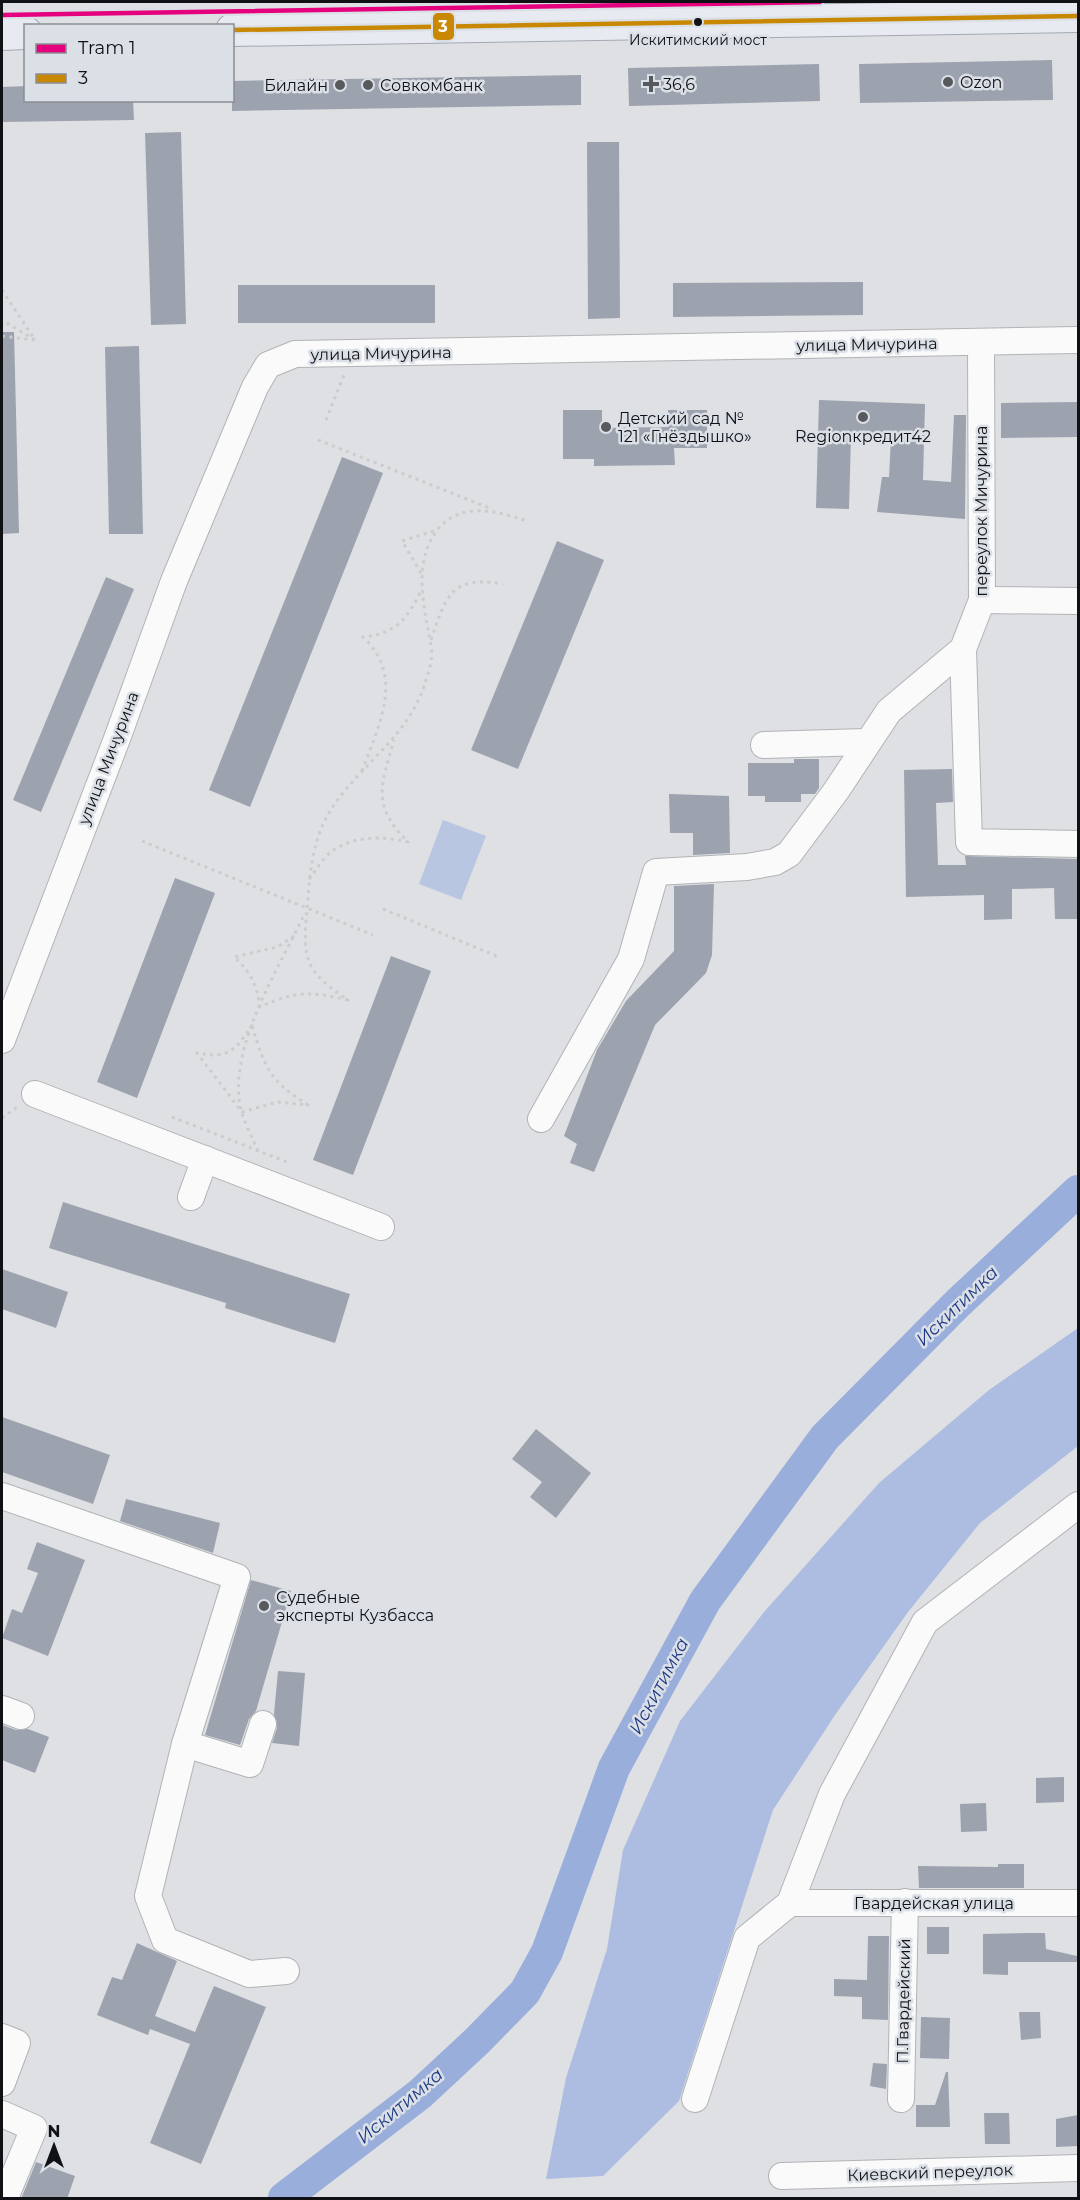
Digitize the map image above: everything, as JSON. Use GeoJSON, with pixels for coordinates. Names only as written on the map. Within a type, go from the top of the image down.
{"type":"FeatureCollection","features":[{"type":"Feature","properties":{"kind":"main road"},"geometry":{"type":"LineString","coordinates":[[234,30],[559,13],[1078,16]]}},
{"type":"Feature","properties":{"kind":"main road"},"geometry":{"type":"LineString","coordinates":[[2,34],[24,33]]}},
{"type":"Feature","properties":{"kind":"street","name":"улица Мичурина"},"geometry":{"type":"LineString","coordinates":[[2,1040],[118,736],[174,581],[255,387],[268,365],[295,354],[1078,340]]}},
{"type":"Feature","properties":{"kind":"street","name":"переулок Мичурина"},"geometry":{"type":"LineString","coordinates":[[541,1119],[631,959],[656,872],[747,867],[775,862],[789,854],[836,791],[866,742],[889,711],[963,649],[982,600],[981,342]]}},
{"type":"Feature","properties":{"kind":"street"},"geometry":{"type":"LineString","coordinates":[[982,600],[1078,601]]}},
{"type":"Feature","properties":{"kind":"street"},"geometry":{"type":"LineString","coordinates":[[963,649],[969,842],[1078,844]]}},
{"type":"Feature","properties":{"kind":"street"},"geometry":{"type":"LineString","coordinates":[[764,745],[866,742]]}},
{"type":"Feature","properties":{"kind":"street"},"geometry":{"type":"LineString","coordinates":[[35,1094],[381,1227]]}},
{"type":"Feature","properties":{"kind":"street"},"geometry":{"type":"LineString","coordinates":[[191,1197],[205,1159]]}},
{"type":"Feature","properties":{"kind":"street"},"geometry":{"type":"LineString","coordinates":[[2,1496],[237,1577],[185,1744],[148,1896],[165,1940],[249,1974],[286,1971]]}},
{"type":"Feature","properties":{"kind":"street"},"geometry":{"type":"LineString","coordinates":[[695,2099],[747,1938],[790,1903],[832,1794],[925,1622],[1078,1505]]}},
{"type":"Feature","properties":{"kind":"street"},"geometry":{"type":"LineString","coordinates":[[185,1744],[250,1764],[263,1724]]}},
{"type":"Feature","properties":{"kind":"street","name":"П.Гвардейский"},"geometry":{"type":"LineString","coordinates":[[901,2099],[905,1902]]}},
{"type":"Feature","properties":{"kind":"street","name":"Гвардейская улица"},"geometry":{"type":"LineString","coordinates":[[790,1903],[1078,1903]]}},
{"type":"Feature","properties":{"kind":"street"},"geometry":{"type":"LineString","coordinates":[[2,2037],[17,2043],[2,2083]]}},
{"type":"Feature","properties":{"kind":"street"},"geometry":{"type":"LineString","coordinates":[[2,2114],[34,2128],[5,2199]]}},
{"type":"Feature","properties":{"kind":"street","name":"Киевский переулок"},"geometry":{"type":"LineString","coordinates":[[782,2176],[1078,2168]]}},
{"type":"Feature","properties":{"kind":"path"},"geometry":{"type":"LineString","coordinates":[[2,290],[34,340]]}},
{"type":"Feature","properties":{"kind":"path"},"geometry":{"type":"LineString","coordinates":[[2,320],[34,340]]}},
{"type":"Feature","properties":{"kind":"path"},"geometry":{"type":"LineString","coordinates":[[2,336],[34,340]]}},
{"type":"Feature","properties":{"kind":"path"},"geometry":{"type":"LineString","coordinates":[[327,420],[344,375]]}},
{"type":"Feature","properties":{"kind":"path"},"geometry":{"type":"LineString","coordinates":[[318,440],[527,521]]}},
{"type":"Feature","properties":{"kind":"path"},"geometry":{"type":"LineString","coordinates":[[422,574],[402,541],[438,529],[458,514],[480,510],[497,511]]}},
{"type":"Feature","properties":{"kind":"path"},"geometry":{"type":"LineString","coordinates":[[260,1007],[285,996],[302,992],[321,993],[348,1000],[320,981],[312,970],[304,934],[310,861],[325,821],[336,802],[411,716],[424,686],[432,660],[422,574],[427,550],[438,529]]}},
{"type":"Feature","properties":{"kind":"path"},"geometry":{"type":"LineString","coordinates":[[430,641],[445,597],[462,584],[481,580],[503,584]]}},
{"type":"Feature","properties":{"kind":"path"},"geometry":{"type":"LineString","coordinates":[[362,773],[381,720],[386,683],[377,650],[363,637],[380,635],[393,629],[412,609],[423,589]]}},
{"type":"Feature","properties":{"kind":"path"},"geometry":{"type":"LineString","coordinates":[[308,881],[330,853],[352,842],[385,837],[408,842],[390,824],[384,808],[382,788],[395,737]]}},
{"type":"Feature","properties":{"kind":"path"},"geometry":{"type":"LineString","coordinates":[[142,841],[373,935]]}},
{"type":"Feature","properties":{"kind":"path"},"geometry":{"type":"LineString","coordinates":[[242,1112],[239,1084],[243,1054],[260,1007],[307,909]]}},
{"type":"Feature","properties":{"kind":"path"},"geometry":{"type":"LineString","coordinates":[[383,909],[499,957]]}},
{"type":"Feature","properties":{"kind":"path"},"geometry":{"type":"LineString","coordinates":[[260,1007],[258,991],[252,976],[234,957],[277,948],[294,936]]}},
{"type":"Feature","properties":{"kind":"path"},"geometry":{"type":"LineString","coordinates":[[252,1026],[236,1048],[227,1053],[214,1056],[197,1053],[242,1112],[258,1151]]}},
{"type":"Feature","properties":{"kind":"path"},"geometry":{"type":"LineString","coordinates":[[242,1112],[277,1102],[309,1106],[281,1088],[272,1077],[252,1026]]}},
{"type":"Feature","properties":{"kind":"path"},"geometry":{"type":"LineString","coordinates":[[172,1117],[287,1162]]}},
{"type":"Feature","properties":{"kind":"shaded area"},"geometry":{"type":"Polygon","coordinates":[[[443,820],[486,836],[461,900],[419,884],[443,820]]]}},
{"type":"Feature","properties":{"kind":"shaded area"},"geometry":{"type":"Polygon","coordinates":[[[1078,1328],[1078,1446],[980,1523],[908,1612],[835,1715],[773,1810],[679,2101],[603,2176],[546,2179],[566,2078],[607,1949],[623,1850],[680,1721],[764,1612],[879,1483],[989,1390],[1078,1328]]]}},
{"type":"Feature","properties":{"kind":"building"},"geometry":{"type":"Polygon","coordinates":[[[1052,60],[1053,100],[860,103],[859,64],[1052,60]]]}},
{"type":"Feature","properties":{"kind":"building"},"geometry":{"type":"Polygon","coordinates":[[[819,64],[820,101],[629,106],[628,68],[819,64]]]}},
{"type":"Feature","properties":{"kind":"building"},"geometry":{"type":"Polygon","coordinates":[[[581,75],[581,105],[232,111],[234,81],[581,75]]]}},
{"type":"Feature","properties":{"kind":"building"},"geometry":{"type":"Polygon","coordinates":[[[24,86],[24,102],[133,102],[134,120],[2,122],[2,87],[24,86]]]}},
{"type":"Feature","properties":{"kind":"building"},"geometry":{"type":"Polygon","coordinates":[[[181,132],[186,324],[151,325],[145,133],[181,132]]]}},
{"type":"Feature","properties":{"kind":"building"},"geometry":{"type":"Polygon","coordinates":[[[587,142],[619,142],[620,318],[588,319],[587,142]]]}},
{"type":"Feature","properties":{"kind":"building"},"geometry":{"type":"Polygon","coordinates":[[[863,282],[863,315],[673,317],[673,283],[863,282]]]}},
{"type":"Feature","properties":{"kind":"building"},"geometry":{"type":"Polygon","coordinates":[[[238,285],[435,285],[435,323],[238,323],[238,285]]]}},
{"type":"Feature","properties":{"kind":"building"},"geometry":{"type":"Polygon","coordinates":[[[2,332],[14,332],[19,533],[2,534],[2,332]]]}},
{"type":"Feature","properties":{"kind":"building"},"geometry":{"type":"Polygon","coordinates":[[[139,346],[143,534],[109,534],[105,347],[139,346]]]}},
{"type":"Feature","properties":{"kind":"building"},"geometry":{"type":"Polygon","coordinates":[[[819,400],[925,404],[923,480],[951,482],[954,415],[966,415],[965,519],[877,512],[882,477],[889,477],[891,438],[851,436],[849,509],[816,508],[819,400]]]}},
{"type":"Feature","properties":{"kind":"building"},"geometry":{"type":"Polygon","coordinates":[[[1078,402],[1078,437],[1001,438],[1001,403],[1078,402]]]}},
{"type":"Feature","properties":{"kind":"building"},"geometry":{"type":"Polygon","coordinates":[[[563,410],[602,410],[602,428],[668,427],[668,410],[707,410],[707,448],[674,448],[675,465],[594,466],[594,459],[563,459],[563,410]]]}},
{"type":"Feature","properties":{"kind":"building"},"geometry":{"type":"Polygon","coordinates":[[[342,457],[383,473],[250,807],[209,790],[342,457]]]}},
{"type":"Feature","properties":{"kind":"building"},"geometry":{"type":"Polygon","coordinates":[[[557,541],[604,560],[518,769],[471,750],[557,541]]]}},
{"type":"Feature","properties":{"kind":"building"},"geometry":{"type":"Polygon","coordinates":[[[106,577],[134,589],[41,812],[13,800],[106,577]]]}},
{"type":"Feature","properties":{"kind":"building"},"geometry":{"type":"Polygon","coordinates":[[[794,759],[819,759],[819,788],[815,794],[801,794],[801,802],[765,802],[765,796],[748,796],[748,763],[794,763],[794,759]]]}},
{"type":"Feature","properties":{"kind":"building"},"geometry":{"type":"Polygon","coordinates":[[[952,769],[953,802],[936,803],[938,865],[966,865],[965,856],[1078,859],[1078,919],[1055,919],[1054,888],[1012,889],[1012,919],[984,920],[984,895],[906,897],[904,770],[952,769]]]}},
{"type":"Feature","properties":{"kind":"building"},"geometry":{"type":"Polygon","coordinates":[[[669,794],[729,796],[730,853],[693,855],[693,833],[670,833],[669,794]]]}},
{"type":"Feature","properties":{"kind":"building"},"geometry":{"type":"Polygon","coordinates":[[[175,878],[215,893],[137,1098],[97,1082],[175,878]]]}},
{"type":"Feature","properties":{"kind":"building"},"geometry":{"type":"Polygon","coordinates":[[[714,884],[712,955],[706,973],[655,1025],[594,1172],[570,1163],[577,1144],[564,1136],[597,1050],[626,1001],[674,951],[674,886],[714,884]]]}},
{"type":"Feature","properties":{"kind":"building"},"geometry":{"type":"Polygon","coordinates":[[[391,956],[431,971],[353,1175],[313,1160],[391,956]]]}},
{"type":"Feature","properties":{"kind":"building"},"geometry":{"type":"Polygon","coordinates":[[[63,1202],[350,1294],[335,1343],[225,1308],[226,1303],[49,1248],[63,1202]]]}},
{"type":"Feature","properties":{"kind":"building"},"geometry":{"type":"Polygon","coordinates":[[[2,1269],[68,1292],[56,1328],[2,1309],[2,1269]]]}},
{"type":"Feature","properties":{"kind":"building"},"geometry":{"type":"Polygon","coordinates":[[[2,1417],[110,1455],[93,1504],[2,1472],[2,1417]]]}},
{"type":"Feature","properties":{"kind":"building"},"geometry":{"type":"Polygon","coordinates":[[[536,1429],[591,1473],[556,1518],[530,1497],[542,1482],[512,1459],[536,1429]]]}},
{"type":"Feature","properties":{"kind":"building"},"geometry":{"type":"Polygon","coordinates":[[[126,1499],[220,1523],[213,1553],[120,1521],[126,1499]]]}},
{"type":"Feature","properties":{"kind":"building"},"geometry":{"type":"Polygon","coordinates":[[[37,1542],[85,1560],[48,1656],[2,1638],[12,1609],[22,1613],[38,1573],[27,1569],[37,1542]]]}},
{"type":"Feature","properties":{"kind":"building"},"geometry":{"type":"Polygon","coordinates":[[[251,1580],[291,1591],[256,1711],[249,1719],[240,1745],[205,1735],[251,1580]]]}},
{"type":"Feature","properties":{"kind":"building"},"geometry":{"type":"Polygon","coordinates":[[[278,1671],[305,1673],[299,1746],[272,1743],[277,1728],[274,1714],[278,1671]]]}},
{"type":"Feature","properties":{"kind":"building"},"geometry":{"type":"Polygon","coordinates":[[[2,1725],[16,1730],[28,1729],[49,1737],[35,1773],[2,1760],[2,1725]]]}},
{"type":"Feature","properties":{"kind":"building"},"geometry":{"type":"Polygon","coordinates":[[[1064,1777],[1064,1802],[1036,1803],[1036,1778],[1064,1777]]]}},
{"type":"Feature","properties":{"kind":"building"},"geometry":{"type":"Polygon","coordinates":[[[986,1803],[987,1831],[961,1832],[960,1804],[986,1803]]]}},
{"type":"Feature","properties":{"kind":"building"},"geometry":{"type":"Polygon","coordinates":[[[998,1864],[1024,1864],[1024,1888],[919,1888],[918,1866],[998,1867],[998,1864]]]}},
{"type":"Feature","properties":{"kind":"building"},"geometry":{"type":"Polygon","coordinates":[[[927,1927],[949,1927],[949,1954],[927,1954],[927,1927]]]}},
{"type":"Feature","properties":{"kind":"building"},"geometry":{"type":"Polygon","coordinates":[[[1045,1933],[1046,1949],[1077,1956],[1077,1962],[1008,1962],[1008,1975],[983,1974],[983,1934],[1045,1933]]]}},
{"type":"Feature","properties":{"kind":"building"},"geometry":{"type":"Polygon","coordinates":[[[868,1936],[889,1936],[888,2020],[862,2019],[862,1997],[834,1996],[834,1979],[867,1980],[868,1936]]]}},
{"type":"Feature","properties":{"kind":"building"},"geometry":{"type":"Polygon","coordinates":[[[137,1943],[177,1961],[155,2016],[195,2032],[214,1986],[266,2007],[201,2164],[150,2143],[190,2044],[150,2029],[148,2035],[97,2015],[112,1977],[122,1980],[137,1943]]]}},
{"type":"Feature","properties":{"kind":"building"},"geometry":{"type":"Polygon","coordinates":[[[1019,2012],[1040,2012],[1041,2038],[1021,2040],[1019,2012]]]}},
{"type":"Feature","properties":{"kind":"building"},"geometry":{"type":"Polygon","coordinates":[[[921,2017],[950,2018],[949,2059],[920,2058],[921,2017]]]}},
{"type":"Feature","properties":{"kind":"building"},"geometry":{"type":"Polygon","coordinates":[[[873,2063],[887,2064],[886,2089],[870,2086],[873,2063]]]}},
{"type":"Feature","properties":{"kind":"building"},"geometry":{"type":"Polygon","coordinates":[[[946,2072],[948,2072],[950,2127],[916,2127],[916,2105],[935,2105],[946,2072]]]}},
{"type":"Feature","properties":{"kind":"building"},"geometry":{"type":"Polygon","coordinates":[[[984,2113],[1009,2113],[1010,2144],[985,2144],[984,2113]]]}},
{"type":"Feature","properties":{"kind":"building"},"geometry":{"type":"Polygon","coordinates":[[[1078,2115],[1078,2146],[1056,2147],[1056,2119],[1078,2115]]]}},
{"type":"Feature","properties":{"kind":"building"},"geometry":{"type":"Polygon","coordinates":[[[36,2162],[75,2176],[67,2199],[21,2199],[36,2162]]]}},
{"type":"Feature","properties":{"kind":"waterway","name":"Искитимка"},"geometry":{"type":"LineString","coordinates":[[284,2198],[420,2094],[525,1992],[547,1952],[614,1768],[705,1601],[825,1437],[958,1303],[1078,1191]]}},
{"type":"Feature","properties":{"kind":"tram line","name":"1"},"geometry":{"type":"LineString","coordinates":[[2,15],[820,2]]}},
{"type":"Feature","properties":{"kind":"transit line","name":"3"},"geometry":{"type":"LineString","coordinates":[[234,30],[1078,16]]}},
{"type":"Feature","properties":{"kind":"place","name":"Искитимский мост"},"geometry":{"type":"Point","coordinates":[698,22]}},
{"type":"Feature","properties":{"kind":"place","name":"Ozon"},"geometry":{"type":"Point","coordinates":[948,82]}},
{"type":"Feature","properties":{"kind":"place","name":"36,6"},"geometry":{"type":"Point","coordinates":[651,84]}},
{"type":"Feature","properties":{"kind":"place","name":"Билайн"},"geometry":{"type":"Point","coordinates":[340,85]}},
{"type":"Feature","properties":{"kind":"place","name":"Совкомбанк"},"geometry":{"type":"Point","coordinates":[368,85]}},
{"type":"Feature","properties":{"kind":"place","name":"Regionкредит42"},"geometry":{"type":"Point","coordinates":[863,417]}},
{"type":"Feature","properties":{"kind":"place","name":"Детский сад № 121 «Гнёздышко»"},"geometry":{"type":"Point","coordinates":[606,427]}},
{"type":"Feature","properties":{"kind":"place","name":"Судебные эксперты Кузбасса"},"geometry":{"type":"Point","coordinates":[264,1606]}}]}
